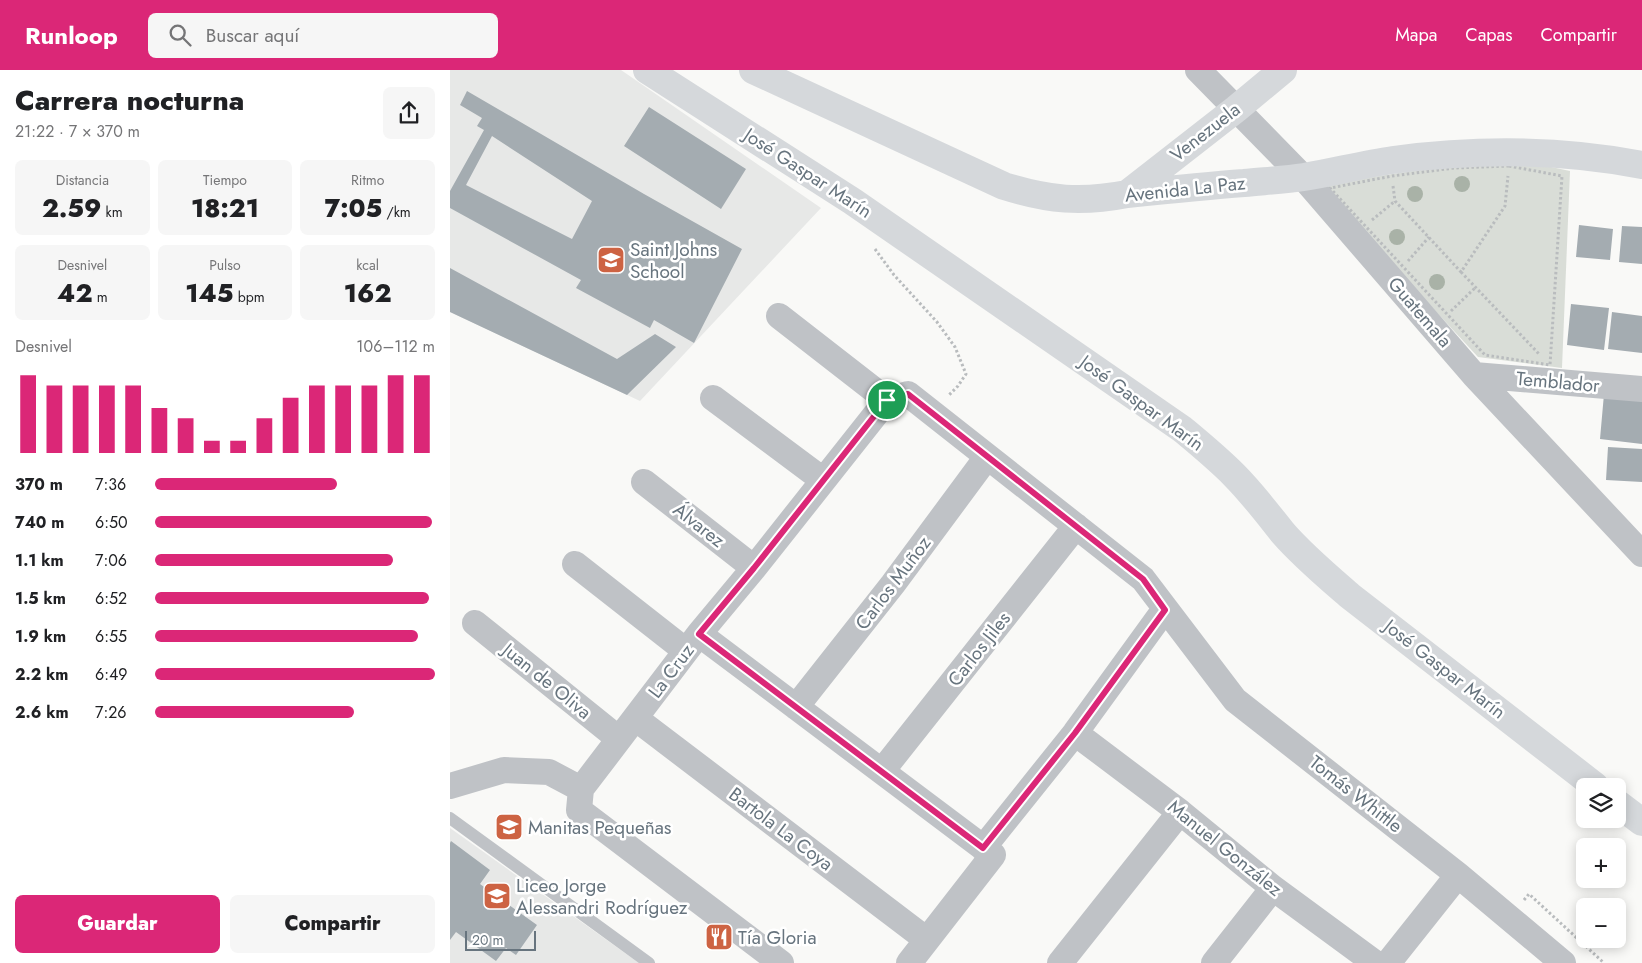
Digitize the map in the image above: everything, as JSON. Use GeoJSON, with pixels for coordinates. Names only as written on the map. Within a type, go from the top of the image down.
{"type":"FeatureCollection","features":[{"type":"Feature","properties":{"kind":"street","name":"José Gaspar Marín"},"geometry":{"type":"LineString","coordinates":[[647,70],[852,201],[1182,429],[1233,474],[1260,503],[1284,534],[1326,576],[1585,778]]}},
{"type":"Feature","properties":{"kind":"street","name":"Avenida La Paz"},"geometry":{"type":"LineString","coordinates":[[753,70],[1004,186],[1046,197],[1067,200],[1107,198],[1127,194],[1303,177],[1391,160],[1469,153],[1550,153],[1642,165]]}},
{"type":"Feature","properties":{"kind":"street","name":"Guatemala"},"geometry":{"type":"LineString","coordinates":[[1198,70],[1303,177],[1474,375],[1642,554]]}},
{"type":"Feature","properties":{"kind":"street","name":"Venezuela"},"geometry":{"type":"LineString","coordinates":[[1127,194],[1283,70]]}},
{"type":"Feature","properties":{"kind":"street"},"geometry":{"type":"LineString","coordinates":[[780,316],[887,400]]}},
{"type":"Feature","properties":{"kind":"street","name":"Temblador"},"geometry":{"type":"LineString","coordinates":[[1474,375],[1642,389]]}},
{"type":"Feature","properties":{"kind":"street","name":"Tomás Whittle"},"geometry":{"type":"LineString","coordinates":[[887,400],[908,394],[1143,579],[1235,700],[1458,874],[1550,959]]}},
{"type":"Feature","properties":{"kind":"street"},"geometry":{"type":"LineString","coordinates":[[713,398],[823,480]]}},
{"type":"Feature","properties":{"kind":"street","name":"La Cruz"},"geometry":{"type":"LineString","coordinates":[[581,789],[693,642],[887,400]]}},
{"type":"Feature","properties":{"kind":"street","name":"Carlos Muñoz"},"geometry":{"type":"LineString","coordinates":[[796,707],[893,584],[987,457]]}},
{"type":"Feature","properties":{"kind":"street","name":"Álvarez"},"geometry":{"type":"LineString","coordinates":[[644,482],[754,568]]}},
{"type":"Feature","properties":{"kind":"street","name":"Carlos Jiles"},"geometry":{"type":"LineString","coordinates":[[882,771],[1076,526]]}},
{"type":"Feature","properties":{"kind":"street"},"geometry":{"type":"LineString","coordinates":[[576,564],[693,642],[796,707],[988,851]]}},
{"type":"Feature","properties":{"kind":"street"},"geometry":{"type":"LineString","coordinates":[[909,963],[988,851],[1165,610]]}},
{"type":"Feature","properties":{"kind":"street","name":"Juan de Oliva"},"geometry":{"type":"LineString","coordinates":[[475,624],[619,738]]}},
{"type":"Feature","properties":{"kind":"street","name":"Bartola La Coya"},"geometry":{"type":"LineString","coordinates":[[635,718],[926,940]]}},
{"type":"Feature","properties":{"kind":"street","name":"Manuel González"},"geometry":{"type":"LineString","coordinates":[[1075,733],[1180,812],[1273,888],[1375,963]]}},
{"type":"Feature","properties":{"kind":"street"},"geometry":{"type":"LineString","coordinates":[[450,786],[504,770],[549,772],[581,789],[579,810],[781,963]]}},
{"type":"Feature","properties":{"kind":"street"},"geometry":{"type":"LineString","coordinates":[[1626,810],[1642,822]]}},
{"type":"Feature","properties":{"kind":"street"},"geometry":{"type":"LineString","coordinates":[[1060,963],[1180,812]]}},
{"type":"Feature","properties":{"kind":"street"},"geometry":{"type":"LineString","coordinates":[[1388,963],[1458,874]]}},
{"type":"Feature","properties":{"kind":"street"},"geometry":{"type":"LineString","coordinates":[[1214,963],[1273,888]]}},
{"type":"Feature","properties":{"kind":"lane"},"geometry":{"type":"LineString","coordinates":[[450,818],[648,963]]}},
{"type":"Feature","properties":{"kind":"path"},"geometry":{"type":"LineString","coordinates":[[1461,272],[1506,206],[1509,166],[1454,168],[1392,176],[1330,188],[1485,355],[1550,365]]}},
{"type":"Feature","properties":{"kind":"path"},"geometry":{"type":"LineString","coordinates":[[1392,176],[1395,201],[1550,365]]}},
{"type":"Feature","properties":{"kind":"path"},"geometry":{"type":"LineString","coordinates":[[1550,365],[1562,176]]}},
{"type":"Feature","properties":{"kind":"path"},"geometry":{"type":"LineString","coordinates":[[1364,226],[1395,201]]}},
{"type":"Feature","properties":{"kind":"path"},"geometry":{"type":"LineString","coordinates":[[1402,267],[1429,237]]}},
{"type":"Feature","properties":{"kind":"path"},"geometry":{"type":"LineString","coordinates":[[872,246],[894,275],[937,322],[955,347],[966,374],[943,402],[929,410]]}},
{"type":"Feature","properties":{"kind":"path"},"geometry":{"type":"LineString","coordinates":[[1447,314],[1476,287]]}},
{"type":"Feature","properties":{"kind":"shaded area","name":"Saint Johns School"},"geometry":{"type":"Polygon","coordinates":[[[450,70],[621,70],[821,208],[640,401],[450,312],[450,70]]]}},
{"type":"Feature","properties":{"kind":"shaded area"},"geometry":{"type":"Polygon","coordinates":[[[1513,159],[1570,171],[1562,368],[1478,357],[1319,185],[1478,161],[1513,159]]]}},
{"type":"Feature","properties":{"kind":"shaded area","name":"Liceo Jorge Alessandri Rodríguez"},"geometry":{"type":"Polygon","coordinates":[[[450,828],[639,963],[450,963],[450,828]]]}},
{"type":"Feature","properties":{"kind":"building"},"geometry":{"type":"Polygon","coordinates":[[[467,91],[742,249],[694,343],[654,320],[650,328],[576,288],[581,280],[450,208],[450,191],[484,130],[477,126],[482,118],[460,105],[467,91]],[[492,136],[466,185],[572,239],[592,201],[492,136]]]}},
{"type":"Feature","properties":{"kind":"building"},"geometry":{"type":"Polygon","coordinates":[[[649,107],[746,169],[721,209],[624,146],[649,107]]]}},
{"type":"Feature","properties":{"kind":"building"},"geometry":{"type":"Polygon","coordinates":[[[1579,225],[1613,229],[1610,260],[1576,257],[1579,225]]]}},
{"type":"Feature","properties":{"kind":"building"},"geometry":{"type":"Polygon","coordinates":[[[1622,226],[1642,227],[1642,264],[1619,262],[1622,226]]]}},
{"type":"Feature","properties":{"kind":"building"},"geometry":{"type":"Polygon","coordinates":[[[450,268],[617,359],[655,334],[676,347],[627,395],[450,312],[450,268]]]}},
{"type":"Feature","properties":{"kind":"building"},"geometry":{"type":"Polygon","coordinates":[[[1571,304],[1609,308],[1604,350],[1567,345],[1571,304]]]}},
{"type":"Feature","properties":{"kind":"building"},"geometry":{"type":"Polygon","coordinates":[[[1612,312],[1642,316],[1642,353],[1608,349],[1612,312]]]}},
{"type":"Feature","properties":{"kind":"building"},"geometry":{"type":"Polygon","coordinates":[[[1604,394],[1642,398],[1642,444],[1600,439],[1604,394]]]}},
{"type":"Feature","properties":{"kind":"building"},"geometry":{"type":"Polygon","coordinates":[[[1608,447],[1642,449],[1642,482],[1606,480],[1608,447]]]}},
{"type":"Feature","properties":{"kind":"building"},"geometry":{"type":"Polygon","coordinates":[[[451,841],[490,870],[480,884],[537,925],[516,955],[506,948],[496,961],[456,932],[450,940],[451,841]]]}},
{"type":"Feature","properties":{"kind":"place","name":"Saint Johns School"},"geometry":{"type":"Point","coordinates":[611,260]}},
{"type":"Feature","properties":{"kind":"place","name":"Manitas Pequeñas"},"geometry":{"type":"Point","coordinates":[509,827]}},
{"type":"Feature","properties":{"kind":"place","name":"Liceo Jorge Alessandri Rodríguez"},"geometry":{"type":"Point","coordinates":[497,896]}},
{"type":"Feature","properties":{"kind":"place","name":"Tía Gloria"},"geometry":{"type":"Point","coordinates":[719,937]}},
{"type":"Feature","properties":{"kind":"route"},"geometry":{"type":"LineString","coordinates":[[908,394],[1143,579],[1165,610],[1075,733],[983,848],[699,634],[754,568],[887,400],[908,394]]}}]}
